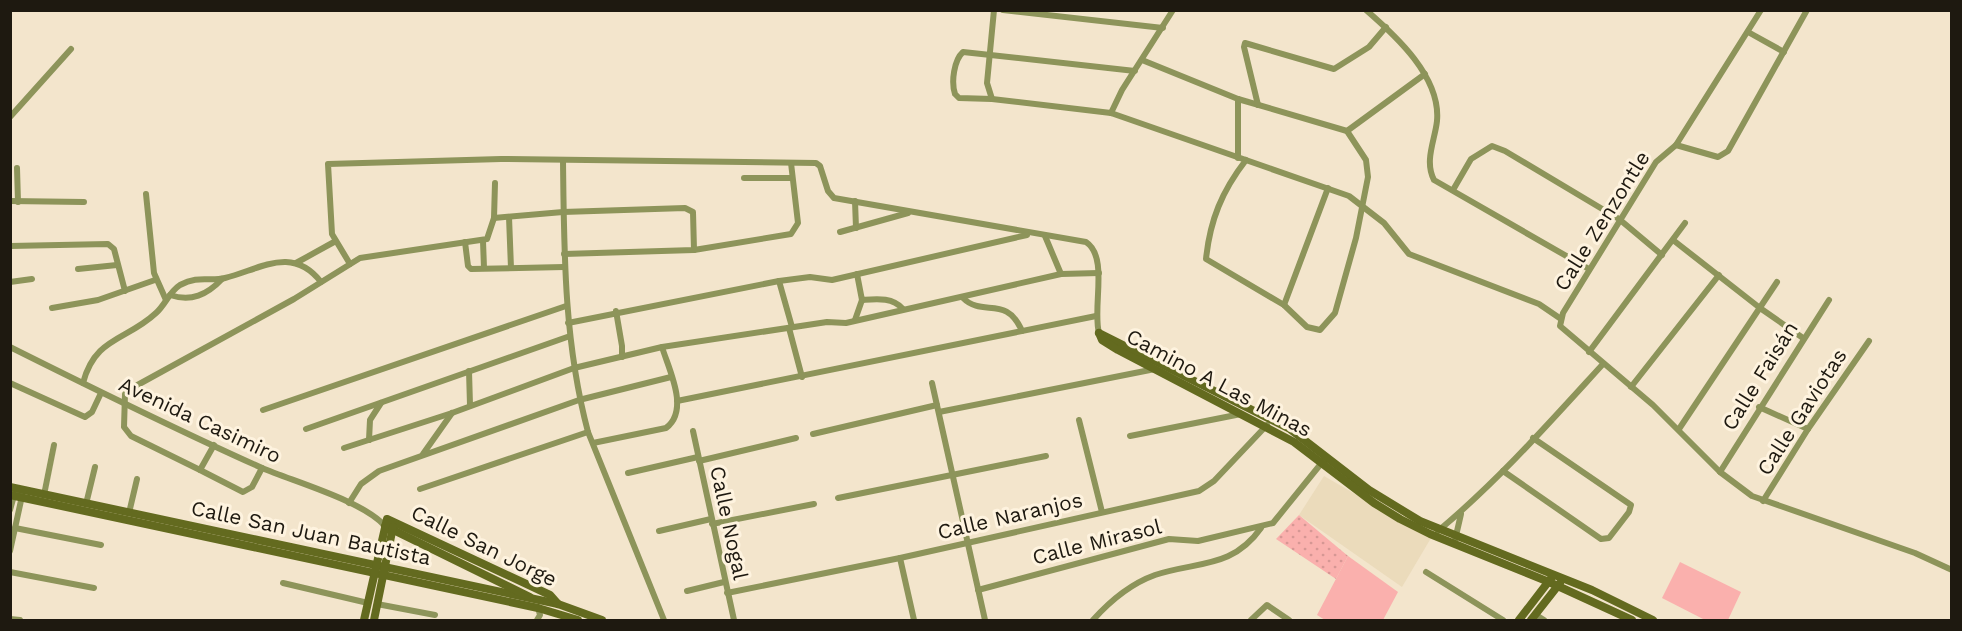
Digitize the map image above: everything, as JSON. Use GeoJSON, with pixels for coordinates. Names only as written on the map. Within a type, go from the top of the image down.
{"type":"FeatureCollection","features":[{"type":"Feature","properties":{"kind":"main road","name":"Camino A Las Minas"},"geometry":{"type":"LineString","coordinates":[[1099,333],[1102,340],[1171,368],[1302,437],[1324,460]]}},
{"type":"Feature","properties":{"kind":"main road","name":"Camino A Las Minas"},"geometry":{"type":"LineString","coordinates":[[1120,347],[1294,442],[1436,533],[1556,580]]}},
{"type":"Feature","properties":{"kind":"main road","name":"Calle San Juan Bautista"},"geometry":{"type":"LineString","coordinates":[[16,493],[44,495],[129,513],[538,608],[558,609],[578,621]]}},
{"type":"Feature","properties":{"kind":"main road","name":"Calle San Juan Bautista"},"geometry":{"type":"LineString","coordinates":[[16,493],[380,570],[533,599],[558,609],[602,621]]}},
{"type":"Feature","properties":{"kind":"main road","name":"Calle San Jorge"},"geometry":{"type":"LineString","coordinates":[[364,621],[372,603],[380,570],[387,523]]}},
{"type":"Feature","properties":{"kind":"main road","name":"Calle San Jorge"},"geometry":{"type":"LineString","coordinates":[[387,523],[525,592],[533,599]]}},
{"type":"Feature","properties":{"kind":"main road","name":"Calle San Jorge"},"geometry":{"type":"LineString","coordinates":[[387,523],[550,595],[558,609]]}},
{"type":"Feature","properties":{"kind":"main road"},"geometry":{"type":"LineString","coordinates":[[1533,618],[1556,580]]}},
{"type":"Feature","properties":{"kind":"main road"},"geometry":{"type":"LineString","coordinates":[[1519,621],[1556,580]]}},
{"type":"Feature","properties":{"kind":"main road"},"geometry":{"type":"LineString","coordinates":[[1556,580],[1632,621]]}},
{"type":"Feature","properties":{"kind":"main road"},"geometry":{"type":"LineString","coordinates":[[1556,580],[1653,621]]}},
{"type":"Feature","properties":{"kind":"main road","name":"Calle San Jorge"},"geometry":{"type":"LineString","coordinates":[[372,603],[374,621]]}},
{"type":"Feature","properties":{"kind":"street"},"geometry":{"type":"LineString","coordinates":[[992,99],[987,83],[994,10]]}},
{"type":"Feature","properties":{"kind":"street"},"geometry":{"type":"LineString","coordinates":[[1003,10],[1163,28]]}},
{"type":"Feature","properties":{"kind":"street"},"geometry":{"type":"LineString","coordinates":[[1112,113],[1122,90],[1173,10]]}},
{"type":"Feature","properties":{"kind":"street"},"geometry":{"type":"LineString","coordinates":[[1366,10],[1386,27],[1417,60],[1425,74],[1437,110],[1430,170],[1438,184],[1453,190],[1589,269]]}},
{"type":"Feature","properties":{"kind":"street","name":"Calle Zenzontle"},"geometry":{"type":"LineString","coordinates":[[1561,319],[1619,219],[1656,162],[1676,145],[1761,10]]}},
{"type":"Feature","properties":{"kind":"street"},"geometry":{"type":"LineString","coordinates":[[1676,145],[1718,157],[1728,151],[1807,10]]}},
{"type":"Feature","properties":{"kind":"street"},"geometry":{"type":"LineString","coordinates":[[1258,105],[1245,43],[1334,69],[1369,47],[1386,27]]}},
{"type":"Feature","properties":{"kind":"street"},"geometry":{"type":"LineString","coordinates":[[1748,32],[1784,52]]}},
{"type":"Feature","properties":{"kind":"street"},"geometry":{"type":"LineString","coordinates":[[10,117],[71,49]]}},
{"type":"Feature","properties":{"kind":"street"},"geometry":{"type":"LineString","coordinates":[[1135,71],[989,53],[961,53],[953,86],[957,97],[1112,113],[1349,196],[1384,224],[1409,254],[1539,304],[1561,319],[1560,326],[1679,429],[1720,472],[1742,489],[1763,501],[1915,553],[1952,570]]}},
{"type":"Feature","properties":{"kind":"street"},"geometry":{"type":"LineString","coordinates":[[1142,60],[1238,99],[1347,131],[1354,129],[1425,74]]}},
{"type":"Feature","properties":{"kind":"street"},"geometry":{"type":"LineString","coordinates":[[1238,99],[1238,158]]}},
{"type":"Feature","properties":{"kind":"street"},"geometry":{"type":"LineString","coordinates":[[1246,160],[1229,182],[1215,212],[1206,259],[1284,305],[1310,328],[1320,330],[1335,313],[1362,207],[1367,164],[1347,131]]}},
{"type":"Feature","properties":{"kind":"street"},"geometry":{"type":"LineString","coordinates":[[1453,190],[1471,159],[1492,146],[1504,150],[1619,219],[1662,255]]}},
{"type":"Feature","properties":{"kind":"street"},"geometry":{"type":"LineString","coordinates":[[562,160],[566,306],[579,400],[592,443],[664,621]]}},
{"type":"Feature","properties":{"kind":"street"},"geometry":{"type":"LineString","coordinates":[[350,264],[334,242],[328,164],[562,160],[791,163],[820,166],[831,195],[909,213],[1086,242],[1094,247],[1098,273],[1096,316],[1099,333]]}},
{"type":"Feature","properties":{"kind":"street"},"geometry":{"type":"LineString","coordinates":[[564,254],[694,250],[763,240],[794,232],[798,223],[791,163]]}},
{"type":"Feature","properties":{"kind":"street"},"geometry":{"type":"LineString","coordinates":[[17,168],[18,202]]}},
{"type":"Feature","properties":{"kind":"street"},"geometry":{"type":"LineString","coordinates":[[744,178],[792,178]]}},
{"type":"Feature","properties":{"kind":"street"},"geometry":{"type":"LineString","coordinates":[[262,468],[252,487],[243,492],[127,432],[124,427],[125,394],[367,255],[483,241],[490,234],[494,218],[495,183]]}},
{"type":"Feature","properties":{"kind":"street"},"geometry":{"type":"LineString","coordinates":[[1284,305],[1328,188]]}},
{"type":"Feature","properties":{"kind":"street"},"geometry":{"type":"LineString","coordinates":[[146,194],[155,280],[168,297],[188,298],[206,294],[222,279]]}},
{"type":"Feature","properties":{"kind":"street"},"geometry":{"type":"LineString","coordinates":[[10,201],[84,202]]}},
{"type":"Feature","properties":{"kind":"street"},"geometry":{"type":"LineString","coordinates":[[855,201],[856,228]]}},
{"type":"Feature","properties":{"kind":"street"},"geometry":{"type":"LineString","coordinates":[[494,218],[563,212],[685,208],[693,212],[694,250]]}},
{"type":"Feature","properties":{"kind":"street"},"geometry":{"type":"LineString","coordinates":[[840,232],[909,213]]}},
{"type":"Feature","properties":{"kind":"street"},"geometry":{"type":"LineString","coordinates":[[509,217],[511,268]]}},
{"type":"Feature","properties":{"kind":"street"},"geometry":{"type":"LineString","coordinates":[[1589,352],[1685,223]]}},
{"type":"Feature","properties":{"kind":"street"},"geometry":{"type":"LineString","coordinates":[[568,323],[616,311],[779,281],[810,277],[832,280],[1030,234]]}},
{"type":"Feature","properties":{"kind":"street"},"geometry":{"type":"LineString","coordinates":[[1045,236],[1060,274]]}},
{"type":"Feature","properties":{"kind":"street"},"geometry":{"type":"LineString","coordinates":[[1672,240],[1803,338]]}},
{"type":"Feature","properties":{"kind":"street"},"geometry":{"type":"LineString","coordinates":[[483,241],[484,268]]}},
{"type":"Feature","properties":{"kind":"street"},"geometry":{"type":"LineString","coordinates":[[83,383],[94,355],[156,314],[168,297],[189,281],[206,277],[222,279],[274,263],[296,262],[334,242]]}},
{"type":"Feature","properties":{"kind":"street"},"geometry":{"type":"LineString","coordinates":[[465,242],[469,268],[564,267]]}},
{"type":"Feature","properties":{"kind":"street"},"geometry":{"type":"LineString","coordinates":[[10,246],[108,244],[114,249],[125,291]]}},
{"type":"Feature","properties":{"kind":"street"},"geometry":{"type":"LineString","coordinates":[[296,262],[311,270],[321,282]]}},
{"type":"Feature","properties":{"kind":"street"},"geometry":{"type":"LineString","coordinates":[[78,269],[117,265]]}},
{"type":"Feature","properties":{"kind":"street"},"geometry":{"type":"LineString","coordinates":[[344,448],[452,413],[574,368],[662,347],[790,327],[855,320],[963,298],[1060,274],[1098,273]]}},
{"type":"Feature","properties":{"kind":"street"},"geometry":{"type":"LineString","coordinates":[[855,320],[862,300],[857,274]]}},
{"type":"Feature","properties":{"kind":"street"},"geometry":{"type":"LineString","coordinates":[[1631,387],[1719,275]]}},
{"type":"Feature","properties":{"kind":"street"},"geometry":{"type":"LineString","coordinates":[[10,282],[32,279]]}},
{"type":"Feature","properties":{"kind":"street"},"geometry":{"type":"LineString","coordinates":[[52,308],[75,305],[155,280]]}},
{"type":"Feature","properties":{"kind":"street"},"geometry":{"type":"LineString","coordinates":[[779,281],[802,377]]}},
{"type":"Feature","properties":{"kind":"street"},"geometry":{"type":"LineString","coordinates":[[1679,429],[1777,282]]}},
{"type":"Feature","properties":{"kind":"street"},"geometry":{"type":"LineString","coordinates":[[963,298],[973,304],[1002,308],[1015,316],[1022,331]]}},
{"type":"Feature","properties":{"kind":"street"},"geometry":{"type":"LineString","coordinates":[[862,300],[885,299],[894,301],[903,309]]}},
{"type":"Feature","properties":{"kind":"street","name":"Calle Faisán"},"geometry":{"type":"LineString","coordinates":[[1720,472],[1759,407],[1829,300]]}},
{"type":"Feature","properties":{"kind":"street"},"geometry":{"type":"LineString","coordinates":[[263,410],[566,306]]}},
{"type":"Feature","properties":{"kind":"street"},"geometry":{"type":"LineString","coordinates":[[616,311],[622,357]]}},
{"type":"Feature","properties":{"kind":"street"},"geometry":{"type":"LineString","coordinates":[[677,400],[802,377],[1096,316]]}},
{"type":"Feature","properties":{"kind":"street"},"geometry":{"type":"LineString","coordinates":[[306,429],[570,336]]}},
{"type":"Feature","properties":{"kind":"street","name":"Calle Gaviotas"},"geometry":{"type":"LineString","coordinates":[[1763,501],[1808,429],[1869,341]]}},
{"type":"Feature","properties":{"kind":"street","name":"Avenida Casimiro"},"geometry":{"type":"LineString","coordinates":[[10,347],[123,405],[214,444],[262,468],[349,503],[387,523]]}},
{"type":"Feature","properties":{"kind":"street"},"geometry":{"type":"LineString","coordinates":[[592,443],[666,428],[674,419],[677,400],[662,347]]}},
{"type":"Feature","properties":{"kind":"street"},"geometry":{"type":"LineString","coordinates":[[1436,533],[1461,514],[1603,364]]}},
{"type":"Feature","properties":{"kind":"street"},"geometry":{"type":"LineString","coordinates":[[813,434],[938,409],[1171,368]]}},
{"type":"Feature","properties":{"kind":"street"},"geometry":{"type":"LineString","coordinates":[[469,371],[470,405]]}},
{"type":"Feature","properties":{"kind":"street"},"geometry":{"type":"LineString","coordinates":[[349,503],[366,479],[379,471],[579,400],[671,377]]}},
{"type":"Feature","properties":{"kind":"street"},"geometry":{"type":"LineString","coordinates":[[10,383],[85,417],[92,412],[101,393]]}},
{"type":"Feature","properties":{"kind":"street"},"geometry":{"type":"LineString","coordinates":[[932,383],[985,621]]}},
{"type":"Feature","properties":{"kind":"street"},"geometry":{"type":"LineString","coordinates":[[369,440],[370,420],[382,402]]}},
{"type":"Feature","properties":{"kind":"street"},"geometry":{"type":"LineString","coordinates":[[1759,407],[1808,429]]}},
{"type":"Feature","properties":{"kind":"street"},"geometry":{"type":"LineString","coordinates":[[423,455],[452,413]]}},
{"type":"Feature","properties":{"kind":"street"},"geometry":{"type":"LineString","coordinates":[[1130,436],[1241,414]]}},
{"type":"Feature","properties":{"kind":"street","name":"Calle Naranjos"},"geometry":{"type":"LineString","coordinates":[[727,593],[900,558],[1204,489],[1266,428],[1270,419]]}},
{"type":"Feature","properties":{"kind":"street"},"geometry":{"type":"LineString","coordinates":[[1079,420],[1102,512]]}},
{"type":"Feature","properties":{"kind":"street","name":"Calle Nogal"},"geometry":{"type":"LineString","coordinates":[[693,431],[734,621]]}},
{"type":"Feature","properties":{"kind":"street"},"geometry":{"type":"LineString","coordinates":[[420,489],[588,432]]}},
{"type":"Feature","properties":{"kind":"street"},"geometry":{"type":"LineString","coordinates":[[628,473],[796,438]]}},
{"type":"Feature","properties":{"kind":"street"},"geometry":{"type":"LineString","coordinates":[[1503,471],[1601,539],[1609,538],[1629,512],[1631,505],[1533,438]]}},
{"type":"Feature","properties":{"kind":"street"},"geometry":{"type":"LineString","coordinates":[[200,470],[214,444]]}},
{"type":"Feature","properties":{"kind":"street"},"geometry":{"type":"LineString","coordinates":[[44,495],[54,445]]}},
{"type":"Feature","properties":{"kind":"street"},"geometry":{"type":"LineString","coordinates":[[837,498],[1046,456]]}},
{"type":"Feature","properties":{"kind":"street"},"geometry":{"type":"LineString","coordinates":[[1092,621],[1114,597],[1155,575],[1207,565],[1225,558],[1249,543],[1261,528],[1277,521],[1324,460]]}},
{"type":"Feature","properties":{"kind":"street"},"geometry":{"type":"LineString","coordinates":[[86,504],[95,467]]}},
{"type":"Feature","properties":{"kind":"street"},"geometry":{"type":"LineString","coordinates":[[129,513],[137,479]]}},
{"type":"Feature","properties":{"kind":"street"},"geometry":{"type":"LineString","coordinates":[[10,510],[16,493]]}},
{"type":"Feature","properties":{"kind":"street"},"geometry":{"type":"LineString","coordinates":[[10,551],[15,528],[16,493]]}},
{"type":"Feature","properties":{"kind":"street"},"geometry":{"type":"LineString","coordinates":[[659,531],[814,504]]}},
{"type":"Feature","properties":{"kind":"street"},"geometry":{"type":"LineString","coordinates":[[1456,539],[1461,514]]}},
{"type":"Feature","properties":{"kind":"street"},"geometry":{"type":"LineString","coordinates":[[15,528],[101,545]]}},
{"type":"Feature","properties":{"kind":"street","name":"Calle Mirasol"},"geometry":{"type":"LineString","coordinates":[[978,590],[1169,539],[1198,541],[1244,529],[1261,528]]}},
{"type":"Feature","properties":{"kind":"street"},"geometry":{"type":"LineString","coordinates":[[900,558],[914,621]]}},
{"type":"Feature","properties":{"kind":"street"},"geometry":{"type":"LineString","coordinates":[[10,572],[94,588]]}},
{"type":"Feature","properties":{"kind":"street"},"geometry":{"type":"LineString","coordinates":[[1426,572],[1503,621]]}},
{"type":"Feature","properties":{"kind":"street"},"geometry":{"type":"LineString","coordinates":[[687,591],[724,582]]}},
{"type":"Feature","properties":{"kind":"street"},"geometry":{"type":"LineString","coordinates":[[283,583],[435,615]]}},
{"type":"Feature","properties":{"kind":"street"},"geometry":{"type":"LineString","coordinates":[[533,599],[540,615],[537,621]]}},
{"type":"Feature","properties":{"kind":"street"},"geometry":{"type":"LineString","coordinates":[[1251,621],[1265,606],[1270,606],[1288,621]]}},
{"type":"Feature","properties":{"kind":"street"},"geometry":{"type":"LineString","coordinates":[[1533,618],[1544,621]]}},
{"type":"Feature","properties":{"kind":"street"},"geometry":{"type":"LineString","coordinates":[[10,619],[20,621]]}},
{"type":"Feature","properties":{"kind":"shaded area"},"geometry":{"type":"Polygon","coordinates":[[[1324,476],[1431,538],[1402,587],[1299,515],[1324,476]]]}},
{"type":"Feature","properties":{"kind":"shaded area"},"geometry":{"type":"Polygon","coordinates":[[[1299,515],[1348,556],[1336,579],[1276,539],[1299,515]]]}},
{"type":"Feature","properties":{"kind":"shaded area"},"geometry":{"type":"Polygon","coordinates":[[[1348,556],[1398,592],[1383,620],[1325,620],[1317,615],[1348,556]]]}},
{"type":"Feature","properties":{"kind":"shaded area"},"geometry":{"type":"Polygon","coordinates":[[[1680,562],[1741,592],[1728,620],[1705,620],[1662,598],[1680,562]]]}}]}
